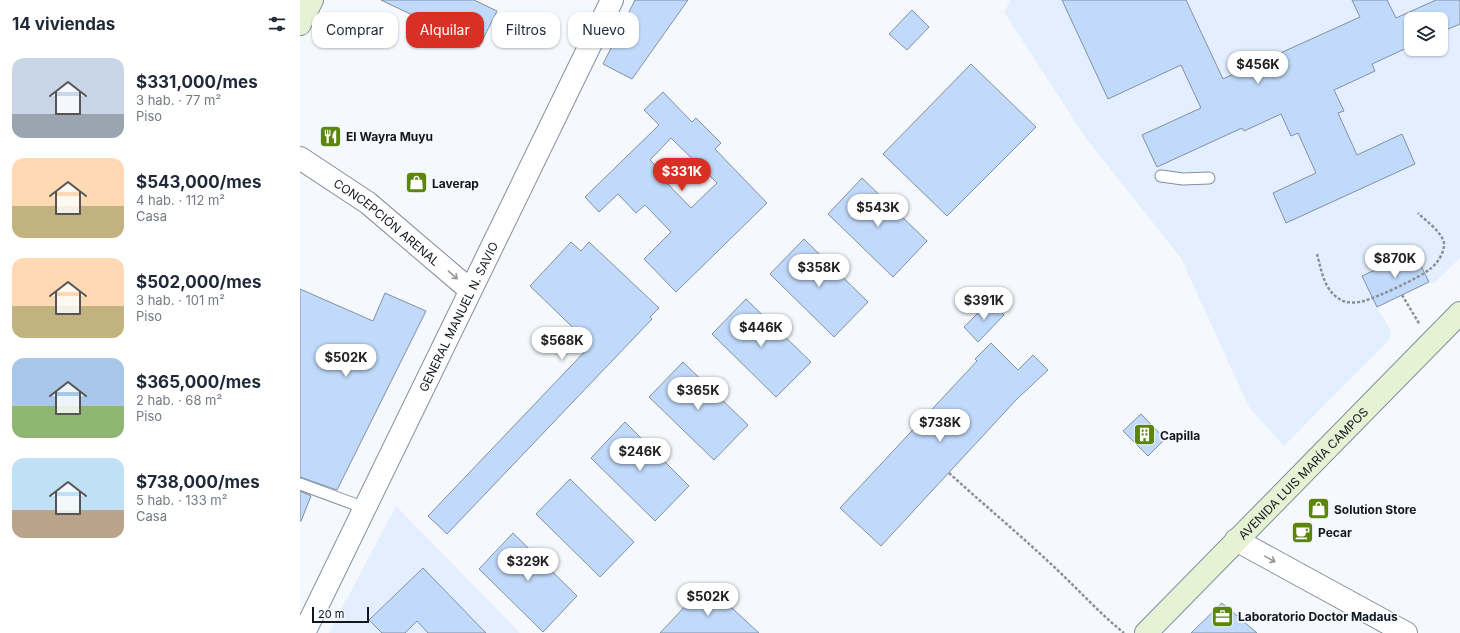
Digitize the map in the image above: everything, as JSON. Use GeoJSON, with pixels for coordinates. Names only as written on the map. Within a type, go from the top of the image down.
{"type":"FeatureCollection","features":[{"type":"Feature","properties":{"kind":"main road"},"geometry":{"type":"LineString","coordinates":[[300,24],[312,0]]}},
{"type":"Feature","properties":{"kind":"main road","name":"AVENIDA LUIS MARÍA CAMPOS"},"geometry":{"type":"LineString","coordinates":[[1146,633],[1460,313]]}},
{"type":"Feature","properties":{"kind":"street","name":"GENERAL MANUEL N. SAVIO"},"geometry":{"type":"LineString","coordinates":[[304,633],[612,0]]}},
{"type":"Feature","properties":{"kind":"street","name":"CONCEPCIÓN ARENAL"},"geometry":{"type":"LineString","coordinates":[[300,158],[368,203],[470,290]]}},
{"type":"Feature","properties":{"kind":"street"},"geometry":{"type":"LineString","coordinates":[[1236,540],[1406,633]]}},
{"type":"Feature","properties":{"kind":"lane"},"geometry":{"type":"LineString","coordinates":[[1161,176],[1183,179],[1209,178]]}},
{"type":"Feature","properties":{"kind":"lane"},"geometry":{"type":"LineString","coordinates":[[300,484],[365,508]]}},
{"type":"Feature","properties":{"kind":"path"},"geometry":{"type":"LineString","coordinates":[[1317,254],[1325,284],[1336,297],[1344,301],[1354,303],[1372,298],[1424,273],[1437,262],[1442,254],[1444,243],[1441,236],[1418,213]]}},
{"type":"Feature","properties":{"kind":"path"},"geometry":{"type":"LineString","coordinates":[[1402,295],[1430,343]]}},
{"type":"Feature","properties":{"kind":"path"},"geometry":{"type":"LineString","coordinates":[[949,473],[1025,540],[1091,601],[1110,622],[1124,633]]}},
{"type":"Feature","properties":{"kind":"shaded area"},"geometry":{"type":"Polygon","coordinates":[[[1011,0],[1460,0],[1460,258],[1433,284],[1429,282],[1377,307],[1391,331],[1390,339],[1284,446],[1249,407],[1181,258],[1085,137],[1004,12],[1011,0]]]}},
{"type":"Feature","properties":{"kind":"shaded area"},"geometry":{"type":"Polygon","coordinates":[[[396,506],[520,633],[329,633],[396,506]]]}},
{"type":"Feature","properties":{"kind":"building"},"geometry":{"type":"Polygon","coordinates":[[[381,0],[474,0],[497,11],[492,12],[492,21],[484,37],[484,12],[406,12],[381,0]]]}},
{"type":"Feature","properties":{"kind":"building"},"geometry":{"type":"Polygon","coordinates":[[[635,0],[688,0],[632,79],[603,64],[611,48],[639,48],[639,12],[629,12],[635,0]]]}},
{"type":"Feature","properties":{"kind":"building"},"geometry":{"type":"Polygon","coordinates":[[[1062,0],[1186,0],[1223,79],[1360,17],[1352,0],[1387,0],[1396,18],[1404,14],[1404,49],[1372,64],[1375,71],[1334,90],[1344,111],[1338,113],[1357,155],[1402,134],[1415,164],[1286,223],[1273,193],[1316,173],[1298,133],[1291,136],[1281,114],[1244,131],[1242,128],[1157,167],[1142,135],[1201,108],[1181,65],[1108,99],[1062,0]]]}},
{"type":"Feature","properties":{"kind":"building"},"geometry":{"type":"Polygon","coordinates":[[[1436,0],[1460,0],[1460,24],[1448,29],[1448,12],[1409,12],[1436,0]]]}},
{"type":"Feature","properties":{"kind":"building"},"geometry":{"type":"Polygon","coordinates":[[[912,10],[929,27],[907,50],[889,34],[912,10]]]}},
{"type":"Feature","properties":{"kind":"building"},"geometry":{"type":"Polygon","coordinates":[[[971,64],[1036,127],[947,216],[883,154],[971,64]]]}},
{"type":"Feature","properties":{"kind":"building"},"geometry":{"type":"Polygon","coordinates":[[[663,92],[692,122],[696,118],[721,143],[715,149],[767,203],[676,292],[644,259],[671,232],[645,205],[636,213],[618,194],[599,212],[585,197],[659,125],[644,110],[663,92]],[[671,138],[650,160],[668,179],[666,182],[691,208],[717,183],[671,138]]]}},
{"type":"Feature","properties":{"kind":"building"},"geometry":{"type":"Polygon","coordinates":[[[862,178],[927,241],[893,277],[828,214],[862,178]]]}},
{"type":"Feature","properties":{"kind":"building"},"geometry":{"type":"Polygon","coordinates":[[[804,239],[868,302],[834,337],[770,274],[804,239]]]}},
{"type":"Feature","properties":{"kind":"building"},"geometry":{"type":"Polygon","coordinates":[[[571,242],[581,251],[589,242],[659,308],[650,317],[652,319],[447,534],[428,516],[591,345],[530,286],[571,242]]]}},
{"type":"Feature","properties":{"kind":"building"},"geometry":{"type":"Polygon","coordinates":[[[1414,252],[1429,282],[1377,307],[1362,276],[1414,252]]]}},
{"type":"Feature","properties":{"kind":"building"},"geometry":{"type":"Polygon","coordinates":[[[300,289],[373,321],[385,293],[426,311],[337,490],[300,477],[300,289]]]}},
{"type":"Feature","properties":{"kind":"building"},"geometry":{"type":"Polygon","coordinates":[[[746,299],[811,362],[776,397],[712,334],[746,299]]]}},
{"type":"Feature","properties":{"kind":"building"},"geometry":{"type":"Polygon","coordinates":[[[990,301],[1004,315],[978,342],[964,327],[990,301]]]}},
{"type":"Feature","properties":{"kind":"building"},"geometry":{"type":"Polygon","coordinates":[[[991,343],[1018,370],[1033,355],[1048,370],[1016,400],[881,546],[840,508],[977,361],[975,359],[991,343]]]}},
{"type":"Feature","properties":{"kind":"building"},"geometry":{"type":"Polygon","coordinates":[[[683,362],[748,425],[714,460],[649,397],[683,362]]]}},
{"type":"Feature","properties":{"kind":"building","name":"Capilla"},"geometry":{"type":"Polygon","coordinates":[[[1141,414],[1165,439],[1148,456],[1123,431],[1141,414]]]}},
{"type":"Feature","properties":{"kind":"building"},"geometry":{"type":"Polygon","coordinates":[[[625,422],[689,486],[655,521],[591,458],[625,422]]]}},
{"type":"Feature","properties":{"kind":"building"},"geometry":{"type":"Polygon","coordinates":[[[570,479],[634,542],[600,577],[536,514],[570,479]]]}},
{"type":"Feature","properties":{"kind":"building"},"geometry":{"type":"Polygon","coordinates":[[[300,491],[311,496],[301,521],[300,521],[300,491]]]}},
{"type":"Feature","properties":{"kind":"building"},"geometry":{"type":"Polygon","coordinates":[[[513,533],[577,596],[543,632],[479,569],[513,533]]]}},
{"type":"Feature","properties":{"kind":"building"},"geometry":{"type":"Polygon","coordinates":[[[423,568],[486,633],[428,633],[417,621],[405,633],[382,633],[369,620],[423,568]]]}},
{"type":"Feature","properties":{"kind":"building"},"geometry":{"type":"Polygon","coordinates":[[[706,584],[759,633],[660,633],[706,584]]]}},
{"type":"Feature","properties":{"kind":"building","name":"Laboratorio Doctor Madaus"},"geometry":{"type":"Polygon","coordinates":[[[1222,603],[1257,633],[1191,633],[1222,603]]]}},
{"type":"Feature","properties":{"kind":"place","name":"El Wayra Muyu"},"geometry":{"type":"Point","coordinates":[331,136]}},
{"type":"Feature","properties":{"kind":"place","name":"Laverap"},"geometry":{"type":"Point","coordinates":[416,183]}},
{"type":"Feature","properties":{"kind":"place","name":"Capilla"},"geometry":{"type":"Point","coordinates":[1144,435]}},
{"type":"Feature","properties":{"kind":"place","name":"Solution Store"},"geometry":{"type":"Point","coordinates":[1318,509]}},
{"type":"Feature","properties":{"kind":"place","name":"Pecar"},"geometry":{"type":"Point","coordinates":[1302,532]}},
{"type":"Feature","properties":{"kind":"place","name":"Laboratorio Doctor Madaus"},"geometry":{"type":"Point","coordinates":[1223,616]}}]}
